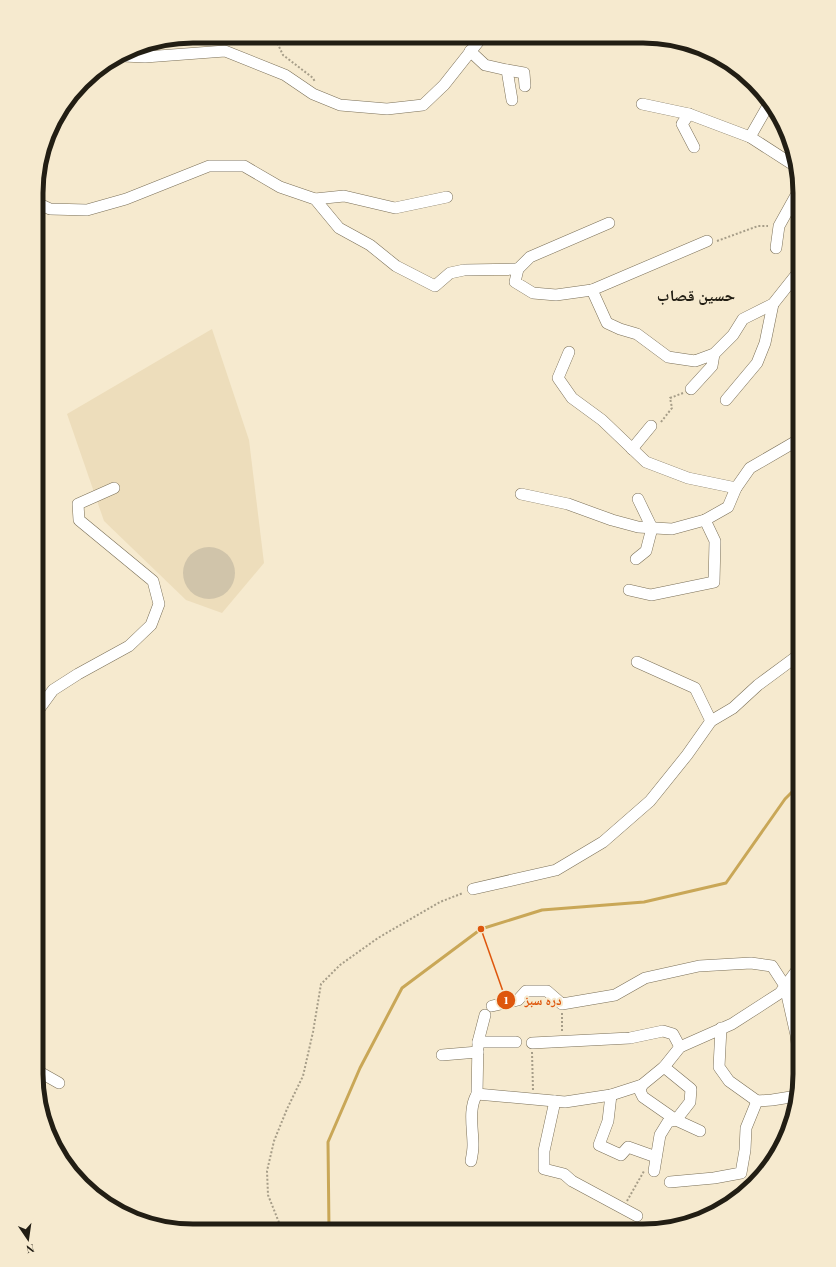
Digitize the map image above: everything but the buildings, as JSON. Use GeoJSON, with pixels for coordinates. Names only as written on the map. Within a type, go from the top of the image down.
{"type":"FeatureCollection","features":[{"type":"Feature","properties":{"kind":"street"},"geometry":{"type":"LineString","coordinates":[[131,56],[145,57],[225,51],[285,76],[313,94],[340,105],[387,109],[423,105],[444,85],[477,43]]}},
{"type":"Feature","properties":{"kind":"street"},"geometry":{"type":"LineString","coordinates":[[470,51],[485,64],[524,73],[525,86]]}},
{"type":"Feature","properties":{"kind":"street"},"geometry":{"type":"LineString","coordinates":[[507,70],[512,100]]}},
{"type":"Feature","properties":{"kind":"street"},"geometry":{"type":"LineString","coordinates":[[642,104],[689,114],[750,137],[790,163]]}},
{"type":"Feature","properties":{"kind":"street"},"geometry":{"type":"LineString","coordinates":[[750,137],[767,108]]}},
{"type":"Feature","properties":{"kind":"street"},"geometry":{"type":"LineString","coordinates":[[689,114],[682,124],[694,147]]}},
{"type":"Feature","properties":{"kind":"street"},"geometry":{"type":"LineString","coordinates":[[43,206],[50,210],[87,210],[126,199],[209,166],[244,166],[280,187],[314,199],[344,196],[395,208],[448,197]]}},
{"type":"Feature","properties":{"kind":"street"},"geometry":{"type":"LineString","coordinates":[[314,199],[339,228],[370,245],[396,266],[435,286],[450,273],[457,271],[518,269]]}},
{"type":"Feature","properties":{"kind":"street"},"geometry":{"type":"LineString","coordinates":[[776,248],[780,226],[793,201]]}},
{"type":"Feature","properties":{"kind":"street"},"geometry":{"type":"LineString","coordinates":[[609,223],[530,257],[518,269],[515,282],[533,293],[556,295],[592,290],[707,241]]}},
{"type":"Feature","properties":{"kind":"street"},"geometry":{"type":"LineString","coordinates":[[592,290],[607,323],[637,334],[668,358],[695,361],[714,354],[733,335],[743,319],[773,304],[793,279]]}},
{"type":"Feature","properties":{"kind":"street"},"geometry":{"type":"LineString","coordinates":[[726,400],[757,364],[765,343],[773,304]]}},
{"type":"Feature","properties":{"kind":"street"},"geometry":{"type":"LineString","coordinates":[[569,352],[558,378],[572,398],[602,420],[646,462],[688,478],[736,488]]}},
{"type":"Feature","properties":{"kind":"street"},"geometry":{"type":"LineString","coordinates":[[691,389],[712,366],[714,354]]}},
{"type":"Feature","properties":{"kind":"street"},"geometry":{"type":"LineString","coordinates":[[632,449],[651,426]]}},
{"type":"Feature","properties":{"kind":"street"},"geometry":{"type":"LineString","coordinates":[[521,494],[568,504],[612,520],[638,527],[672,529],[705,520],[728,507],[736,488],[750,468],[793,443]]}},
{"type":"Feature","properties":{"kind":"street"},"geometry":{"type":"LineString","coordinates":[[43,704],[53,690],[78,674],[129,646],[151,625],[159,604],[153,581],[79,520],[78,504],[114,488]]}},
{"type":"Feature","properties":{"kind":"street"},"geometry":{"type":"LineString","coordinates":[[636,559],[646,551],[652,528],[638,499]]}},
{"type":"Feature","properties":{"kind":"street"},"geometry":{"type":"LineString","coordinates":[[630,590],[651,595],[714,582],[715,541],[705,520]]}},
{"type":"Feature","properties":{"kind":"street"},"geometry":{"type":"LineString","coordinates":[[474,889],[556,870],[603,842],[650,801],[687,756],[711,721],[733,708],[758,685],[793,659]]}},
{"type":"Feature","properties":{"kind":"street"},"geometry":{"type":"LineString","coordinates":[[638,662],[695,688],[711,721]]}},
{"type":"Feature","properties":{"kind":"street"},"geometry":{"type":"LineString","coordinates":[[471,1162],[473,1148],[473,1100],[477,1094],[478,1047],[489,1011],[518,1000],[526,991],[546,991],[562,1004],[615,995],[645,978],[699,966],[751,963],[772,966],[785,986],[793,1022]]}},
{"type":"Feature","properties":{"kind":"street"},"geometry":{"type":"LineString","coordinates":[[477,1094],[564,1102],[611,1095],[642,1084],[664,1067],[680,1046],[732,1024],[780,993],[793,975]]}},
{"type":"Feature","properties":{"kind":"street"},"geometry":{"type":"LineString","coordinates":[[721,1028],[719,1067],[729,1082],[757,1101],[792,1096]]}},
{"type":"Feature","properties":{"kind":"street"},"geometry":{"type":"LineString","coordinates":[[532,1043],[630,1038],[663,1031],[673,1034],[680,1046]]}},
{"type":"Feature","properties":{"kind":"street"},"geometry":{"type":"LineString","coordinates":[[442,1056],[478,1047],[516,1042]]}},
{"type":"Feature","properties":{"kind":"street"},"geometry":{"type":"LineString","coordinates":[[654,1171],[660,1135],[668,1122],[676,1120],[690,1102],[691,1089],[664,1067]]}},
{"type":"Feature","properties":{"kind":"street"},"geometry":{"type":"LineString","coordinates":[[43,1074],[60,1083]]}},
{"type":"Feature","properties":{"kind":"street"},"geometry":{"type":"LineString","coordinates":[[642,1084],[640,1091],[643,1097],[676,1120],[700,1131]]}},
{"type":"Feature","properties":{"kind":"street"},"geometry":{"type":"LineString","coordinates":[[611,1095],[608,1120],[599,1145],[622,1155],[628,1146],[656,1157]]}},
{"type":"Feature","properties":{"kind":"street"},"geometry":{"type":"LineString","coordinates":[[555,1101],[544,1151],[544,1169],[564,1174],[572,1182],[637,1216]]}},
{"type":"Feature","properties":{"kind":"street"},"geometry":{"type":"LineString","coordinates":[[670,1182],[714,1178],[741,1173],[745,1150],[746,1128],[757,1101]]}},
{"type":"Feature","properties":{"kind":"path"},"geometry":{"type":"LineString","coordinates":[[277,43],[283,55],[313,78],[322,98]]}},
{"type":"Feature","properties":{"kind":"path"},"geometry":{"type":"LineString","coordinates":[[707,241],[717,241],[758,226],[780,226]]}},
{"type":"Feature","properties":{"kind":"path"},"geometry":{"type":"LineString","coordinates":[[651,426],[656,428],[672,408],[670,398],[691,389]]}},
{"type":"Feature","properties":{"kind":"path"},"geometry":{"type":"LineString","coordinates":[[280,1224],[268,1195],[267,1171],[274,1141],[287,1108],[303,1076],[314,1032],[322,984],[340,965],[378,938],[440,902],[474,889]]}},
{"type":"Feature","properties":{"kind":"path"},"geometry":{"type":"LineString","coordinates":[[562,1004],[563,1041]]}},
{"type":"Feature","properties":{"kind":"path"},"geometry":{"type":"LineString","coordinates":[[532,1043],[533,1099]]}},
{"type":"Feature","properties":{"kind":"path"},"geometry":{"type":"LineString","coordinates":[[623,1209],[645,1168],[654,1171]]}},
{"type":"Feature","properties":{"kind":"shaded area"},"geometry":{"type":"Polygon","coordinates":[[[212,329],[249,440],[264,563],[222,613],[186,600],[104,521],[67,414],[212,329]]]}},
{"type":"Feature","properties":{"kind":"waterway"},"geometry":{"type":"LineString","coordinates":[[329,1224],[328,1142],[360,1068],[402,988],[481,929],[542,910],[644,902],[726,883],[785,799],[793,791]]}},
{"type":"Feature","properties":{"kind":"place","name":"دره سبز"},"geometry":{"type":"Point","coordinates":[481,929]}},
{"type":"Feature","properties":{"kind":"district","name":"حسین قصاب"},"geometry":{"type":"Point","coordinates":[696,295]}}]}
